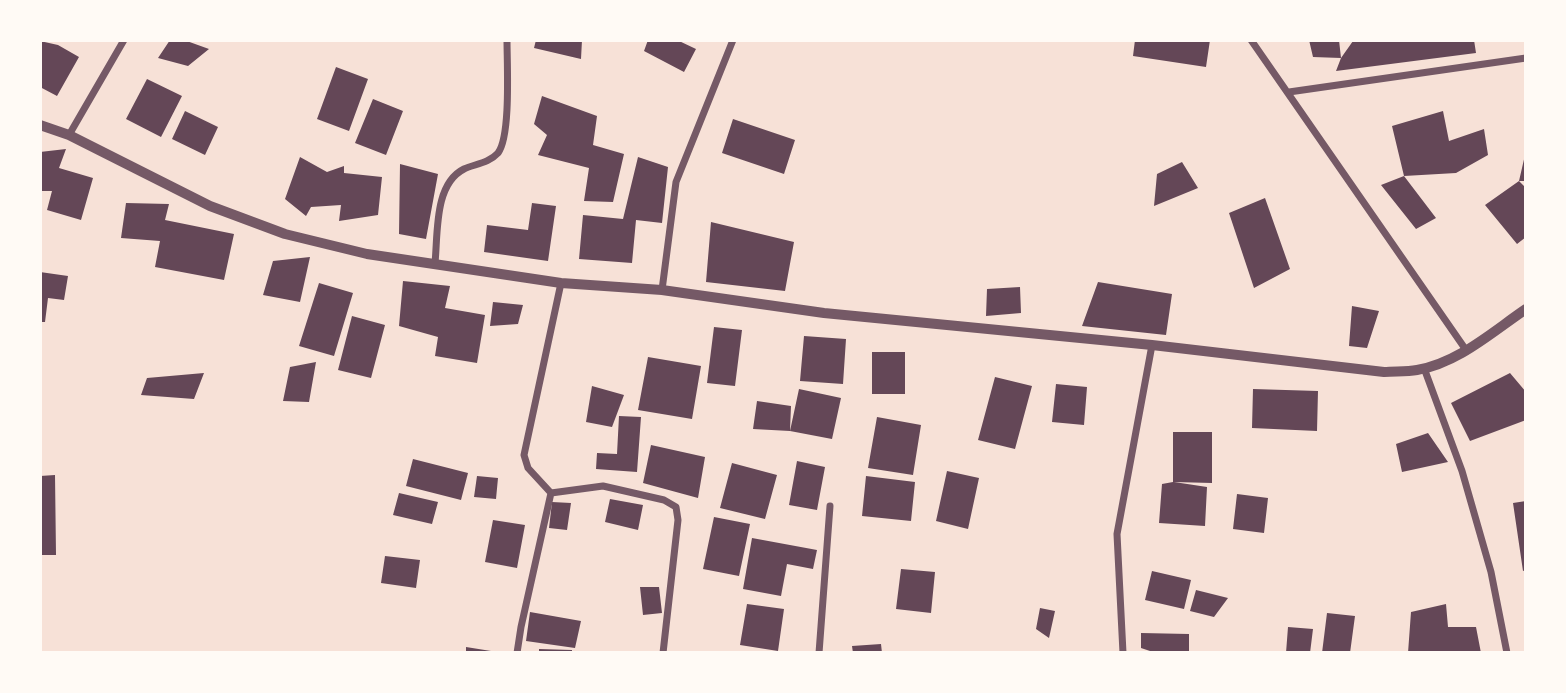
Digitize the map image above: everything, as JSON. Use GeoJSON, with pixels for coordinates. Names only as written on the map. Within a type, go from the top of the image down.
{"type":"FeatureCollection","features":[{"type":"Feature","properties":{"kind":"street"},"geometry":{"type":"LineString","coordinates":[[69,135],[124,40]]}},
{"type":"Feature","properties":{"kind":"street"},"geometry":{"type":"LineString","coordinates":[[435,263],[442,195],[447,183],[454,174],[497,154],[503,142],[507,102],[507,40]]}},
{"type":"Feature","properties":{"kind":"street"},"geometry":{"type":"LineString","coordinates":[[662,290],[676,182],[733,40]]}},
{"type":"Feature","properties":{"kind":"street"},"geometry":{"type":"LineString","coordinates":[[1251,40],[1466,351]]}},
{"type":"Feature","properties":{"kind":"street"},"geometry":{"type":"LineString","coordinates":[[1289,92],[1526,58]]}},
{"type":"Feature","properties":{"kind":"street"},"geometry":{"type":"LineString","coordinates":[[40,125],[69,135],[210,206],[285,234],[367,254],[561,283],[662,290],[824,313],[1152,345],[1384,372],[1424,368],[1466,351],[1526,309]]}},
{"type":"Feature","properties":{"kind":"street"},"geometry":{"type":"LineString","coordinates":[[551,493],[528,468],[524,455],[561,283]]}},
{"type":"Feature","properties":{"kind":"street"},"geometry":{"type":"LineString","coordinates":[[1123,653],[1116,534],[1152,345]]}},
{"type":"Feature","properties":{"kind":"street"},"geometry":{"type":"LineString","coordinates":[[1424,368],[1462,471],[1491,572],[1507,653]]}},
{"type":"Feature","properties":{"kind":"street"},"geometry":{"type":"LineString","coordinates":[[551,493],[603,486],[664,500],[676,507],[678,520],[663,653]]}},
{"type":"Feature","properties":{"kind":"street"},"geometry":{"type":"LineString","coordinates":[[517,653],[520,627],[551,493]]}},
{"type":"Feature","properties":{"kind":"street"},"geometry":{"type":"LineString","coordinates":[[820,653],[830,506]]}},
{"type":"Feature","properties":{"kind":"building"},"geometry":{"type":"Polygon","coordinates":[[[170,40],[184,40],[209,49],[188,66],[158,58],[170,40]]]}},
{"type":"Feature","properties":{"kind":"building"},"geometry":{"type":"Polygon","coordinates":[[[536,40],[582,40],[581,59],[534,48],[536,40]]]}},
{"type":"Feature","properties":{"kind":"building"},"geometry":{"type":"Polygon","coordinates":[[[648,40],[677,40],[696,49],[684,72],[644,51],[648,40]]]}},
{"type":"Feature","properties":{"kind":"building"},"geometry":{"type":"Polygon","coordinates":[[[1135,40],[1210,40],[1206,67],[1133,56],[1135,40]]]}},
{"type":"Feature","properties":{"kind":"building"},"geometry":{"type":"Polygon","coordinates":[[[1309,40],[1339,40],[1341,58],[1313,57],[1309,40]]]}},
{"type":"Feature","properties":{"kind":"building"},"geometry":{"type":"Polygon","coordinates":[[[1474,40],[1476,53],[1336,71],[1353,41],[1474,40]]]}},
{"type":"Feature","properties":{"kind":"building"},"geometry":{"type":"Polygon","coordinates":[[[40,41],[58,45],[79,57],[57,96],[40,87],[40,41]]]}},
{"type":"Feature","properties":{"kind":"building"},"geometry":{"type":"Polygon","coordinates":[[[336,67],[368,79],[349,131],[317,119],[336,67]]]}},
{"type":"Feature","properties":{"kind":"building"},"geometry":{"type":"Polygon","coordinates":[[[147,79],[182,96],[161,137],[126,119],[147,79]]]}},
{"type":"Feature","properties":{"kind":"building"},"geometry":{"type":"Polygon","coordinates":[[[542,96],[597,116],[593,145],[624,154],[613,202],[584,201],[589,168],[538,155],[547,135],[534,124],[542,96]]]}},
{"type":"Feature","properties":{"kind":"building"},"geometry":{"type":"Polygon","coordinates":[[[373,99],[403,111],[386,155],[355,143],[373,99]]]}},
{"type":"Feature","properties":{"kind":"building"},"geometry":{"type":"Polygon","coordinates":[[[185,111],[218,127],[205,155],[172,139],[185,111]]]}},
{"type":"Feature","properties":{"kind":"building"},"geometry":{"type":"Polygon","coordinates":[[[1443,111],[1449,141],[1484,129],[1488,155],[1456,173],[1404,176],[1392,126],[1443,111]]]}},
{"type":"Feature","properties":{"kind":"building"},"geometry":{"type":"Polygon","coordinates":[[[733,119],[795,140],[784,174],[722,153],[733,119]]]}},
{"type":"Feature","properties":{"kind":"building"},"geometry":{"type":"Polygon","coordinates":[[[66,149],[59,168],[93,178],[81,220],[47,210],[52,191],[40,191],[40,152],[66,149]]]}},
{"type":"Feature","properties":{"kind":"building"},"geometry":{"type":"Polygon","coordinates":[[[1525,155],[1526,181],[1519,181],[1525,155]]]}},
{"type":"Feature","properties":{"kind":"building"},"geometry":{"type":"Polygon","coordinates":[[[300,157],[327,172],[344,166],[344,173],[382,177],[378,215],[339,221],[341,205],[311,207],[306,216],[285,199],[300,157]]]}},
{"type":"Feature","properties":{"kind":"building"},"geometry":{"type":"Polygon","coordinates":[[[638,157],[668,167],[662,223],[636,220],[632,263],[579,259],[583,215],[623,219],[638,157]]]}},
{"type":"Feature","properties":{"kind":"building"},"geometry":{"type":"Polygon","coordinates":[[[1182,162],[1198,188],[1154,206],[1157,174],[1182,162]]]}},
{"type":"Feature","properties":{"kind":"building"},"geometry":{"type":"Polygon","coordinates":[[[400,164],[438,174],[426,239],[399,234],[400,164]]]}},
{"type":"Feature","properties":{"kind":"building"},"geometry":{"type":"Polygon","coordinates":[[[1404,176],[1436,218],[1416,229],[1381,185],[1404,176]]]}},
{"type":"Feature","properties":{"kind":"building"},"geometry":{"type":"Polygon","coordinates":[[[1519,181],[1526,188],[1526,237],[1517,244],[1485,205],[1519,181]]]}},
{"type":"Feature","properties":{"kind":"building"},"geometry":{"type":"Polygon","coordinates":[[[1265,198],[1290,269],[1254,288],[1229,213],[1265,198]]]}},
{"type":"Feature","properties":{"kind":"building"},"geometry":{"type":"Polygon","coordinates":[[[126,203],[169,204],[165,220],[234,234],[224,280],[155,267],[160,241],[121,238],[126,203]]]}},
{"type":"Feature","properties":{"kind":"building"},"geometry":{"type":"Polygon","coordinates":[[[532,203],[556,206],[548,261],[484,252],[487,225],[528,230],[532,203]]]}},
{"type":"Feature","properties":{"kind":"building"},"geometry":{"type":"Polygon","coordinates":[[[711,222],[794,242],[785,291],[706,282],[711,222]]]}},
{"type":"Feature","properties":{"kind":"building"},"geometry":{"type":"Polygon","coordinates":[[[310,257],[300,302],[263,295],[273,261],[310,257]]]}},
{"type":"Feature","properties":{"kind":"building"},"geometry":{"type":"Polygon","coordinates":[[[40,272],[68,276],[64,300],[48,298],[45,322],[40,322],[40,272]]]}},
{"type":"Feature","properties":{"kind":"building"},"geometry":{"type":"Polygon","coordinates":[[[403,281],[450,286],[445,308],[485,315],[477,363],[435,356],[438,337],[399,326],[403,281]]]}},
{"type":"Feature","properties":{"kind":"building"},"geometry":{"type":"Polygon","coordinates":[[[1098,282],[1172,294],[1166,335],[1082,326],[1098,282]]]}},
{"type":"Feature","properties":{"kind":"building"},"geometry":{"type":"Polygon","coordinates":[[[319,283],[353,293],[334,356],[299,346],[319,283]]]}},
{"type":"Feature","properties":{"kind":"building"},"geometry":{"type":"Polygon","coordinates":[[[1020,287],[1021,313],[986,316],[987,289],[1020,287]]]}},
{"type":"Feature","properties":{"kind":"building"},"geometry":{"type":"Polygon","coordinates":[[[493,302],[523,305],[518,324],[490,326],[493,302]]]}},
{"type":"Feature","properties":{"kind":"building"},"geometry":{"type":"Polygon","coordinates":[[[1352,306],[1379,311],[1367,348],[1349,346],[1352,306]]]}},
{"type":"Feature","properties":{"kind":"building"},"geometry":{"type":"Polygon","coordinates":[[[352,316],[385,325],[371,378],[338,370],[352,316]]]}},
{"type":"Feature","properties":{"kind":"building"},"geometry":{"type":"Polygon","coordinates":[[[714,327],[742,330],[735,386],[707,383],[714,327]]]}},
{"type":"Feature","properties":{"kind":"building"},"geometry":{"type":"Polygon","coordinates":[[[804,336],[846,339],[843,384],[800,381],[804,336]]]}},
{"type":"Feature","properties":{"kind":"building"},"geometry":{"type":"Polygon","coordinates":[[[872,352],[905,352],[905,394],[872,394],[872,352]]]}},
{"type":"Feature","properties":{"kind":"building"},"geometry":{"type":"Polygon","coordinates":[[[648,357],[701,366],[692,419],[638,410],[648,357]]]}},
{"type":"Feature","properties":{"kind":"building"},"geometry":{"type":"Polygon","coordinates":[[[316,362],[309,402],[283,401],[290,367],[316,362]]]}},
{"type":"Feature","properties":{"kind":"building"},"geometry":{"type":"Polygon","coordinates":[[[204,373],[194,399],[141,395],[147,378],[204,373]]]}},
{"type":"Feature","properties":{"kind":"building"},"geometry":{"type":"Polygon","coordinates":[[[1510,373],[1526,392],[1526,420],[1470,441],[1451,403],[1510,373]]]}},
{"type":"Feature","properties":{"kind":"building"},"geometry":{"type":"Polygon","coordinates":[[[995,377],[1032,386],[1015,449],[978,440],[995,377]]]}},
{"type":"Feature","properties":{"kind":"building"},"geometry":{"type":"Polygon","coordinates":[[[1056,384],[1087,387],[1084,425],[1052,422],[1056,384]]]}},
{"type":"Feature","properties":{"kind":"building"},"geometry":{"type":"Polygon","coordinates":[[[592,386],[624,395],[612,427],[586,422],[592,386]]]}},
{"type":"Feature","properties":{"kind":"building"},"geometry":{"type":"Polygon","coordinates":[[[799,389],[841,398],[832,439],[790,431],[799,389]]]}},
{"type":"Feature","properties":{"kind":"building"},"geometry":{"type":"Polygon","coordinates":[[[1253,389],[1318,391],[1317,431],[1252,428],[1253,389]]]}},
{"type":"Feature","properties":{"kind":"building"},"geometry":{"type":"Polygon","coordinates":[[[757,401],[791,406],[790,431],[753,429],[757,401]]]}},
{"type":"Feature","properties":{"kind":"building"},"geometry":{"type":"Polygon","coordinates":[[[619,416],[641,417],[637,472],[596,469],[597,453],[617,454],[619,416]]]}},
{"type":"Feature","properties":{"kind":"building"},"geometry":{"type":"Polygon","coordinates":[[[877,417],[921,425],[913,475],[868,468],[877,417]]]}},
{"type":"Feature","properties":{"kind":"building"},"geometry":{"type":"Polygon","coordinates":[[[1173,432],[1212,432],[1212,483],[1174,482],[1207,487],[1205,526],[1159,523],[1162,484],[1173,482],[1173,432]]]}},
{"type":"Feature","properties":{"kind":"building"},"geometry":{"type":"Polygon","coordinates":[[[1428,433],[1448,462],[1402,472],[1396,444],[1428,433]]]}},
{"type":"Feature","properties":{"kind":"building"},"geometry":{"type":"Polygon","coordinates":[[[651,445],[705,457],[698,498],[643,483],[651,445]]]}},
{"type":"Feature","properties":{"kind":"building"},"geometry":{"type":"Polygon","coordinates":[[[413,459],[468,473],[461,500],[406,486],[413,459]]]}},
{"type":"Feature","properties":{"kind":"building"},"geometry":{"type":"Polygon","coordinates":[[[797,461],[825,467],[817,510],[789,505],[797,461]]]}},
{"type":"Feature","properties":{"kind":"building"},"geometry":{"type":"Polygon","coordinates":[[[732,463],[777,475],[765,519],[720,508],[732,463]]]}},
{"type":"Feature","properties":{"kind":"building"},"geometry":{"type":"Polygon","coordinates":[[[947,471],[979,478],[968,529],[936,521],[947,471]]]}},
{"type":"Feature","properties":{"kind":"building"},"geometry":{"type":"Polygon","coordinates":[[[55,475],[56,555],[40,555],[40,476],[55,475]]]}},
{"type":"Feature","properties":{"kind":"building"},"geometry":{"type":"Polygon","coordinates":[[[477,476],[498,478],[496,499],[474,497],[477,476]]]}},
{"type":"Feature","properties":{"kind":"building"},"geometry":{"type":"Polygon","coordinates":[[[866,476],[915,482],[911,521],[862,516],[866,476]]]}},
{"type":"Feature","properties":{"kind":"building"},"geometry":{"type":"Polygon","coordinates":[[[399,493],[438,502],[432,524],[393,515],[399,493]]]}},
{"type":"Feature","properties":{"kind":"building"},"geometry":{"type":"Polygon","coordinates":[[[1237,494],[1268,498],[1264,533],[1233,529],[1237,494]]]}},
{"type":"Feature","properties":{"kind":"building"},"geometry":{"type":"Polygon","coordinates":[[[610,499],[643,505],[638,530],[605,522],[610,499]]]}},
{"type":"Feature","properties":{"kind":"building"},"geometry":{"type":"Polygon","coordinates":[[[1526,501],[1526,570],[1523,571],[1513,503],[1526,501]]]}},
{"type":"Feature","properties":{"kind":"building"},"geometry":{"type":"Polygon","coordinates":[[[552,502],[571,503],[567,530],[549,528],[552,502]]]}},
{"type":"Feature","properties":{"kind":"building"},"geometry":{"type":"Polygon","coordinates":[[[714,517],[750,524],[739,576],[703,569],[714,517]]]}},
{"type":"Feature","properties":{"kind":"building"},"geometry":{"type":"Polygon","coordinates":[[[493,520],[525,525],[517,568],[485,562],[493,520]]]}},
{"type":"Feature","properties":{"kind":"building"},"geometry":{"type":"Polygon","coordinates":[[[752,538],[817,550],[813,569],[787,564],[781,596],[743,589],[752,538]]]}},
{"type":"Feature","properties":{"kind":"building"},"geometry":{"type":"Polygon","coordinates":[[[385,556],[420,560],[416,588],[381,583],[385,556]]]}},
{"type":"Feature","properties":{"kind":"building"},"geometry":{"type":"Polygon","coordinates":[[[901,569],[935,572],[931,613],[896,609],[901,569]]]}},
{"type":"Feature","properties":{"kind":"building"},"geometry":{"type":"Polygon","coordinates":[[[1152,571],[1191,580],[1184,609],[1145,600],[1152,571]]]}},
{"type":"Feature","properties":{"kind":"building"},"geometry":{"type":"Polygon","coordinates":[[[640,587],[659,587],[662,613],[643,615],[640,587]]]}},
{"type":"Feature","properties":{"kind":"building"},"geometry":{"type":"Polygon","coordinates":[[[1196,590],[1228,598],[1214,617],[1190,611],[1196,590]]]}},
{"type":"Feature","properties":{"kind":"building"},"geometry":{"type":"Polygon","coordinates":[[[747,604],[784,609],[778,651],[740,645],[747,604]]]}},
{"type":"Feature","properties":{"kind":"building"},"geometry":{"type":"Polygon","coordinates":[[[1446,604],[1448,627],[1476,627],[1481,653],[1408,653],[1411,612],[1446,604]]]}},
{"type":"Feature","properties":{"kind":"building"},"geometry":{"type":"Polygon","coordinates":[[[1040,608],[1055,611],[1049,638],[1036,629],[1040,608]]]}},
{"type":"Feature","properties":{"kind":"building"},"geometry":{"type":"Polygon","coordinates":[[[530,612],[581,621],[575,648],[526,641],[530,612]]]}},
{"type":"Feature","properties":{"kind":"building"},"geometry":{"type":"Polygon","coordinates":[[[1327,613],[1355,616],[1350,653],[1322,653],[1327,613]]]}},
{"type":"Feature","properties":{"kind":"building"},"geometry":{"type":"Polygon","coordinates":[[[1288,627],[1313,629],[1310,653],[1286,653],[1288,627]]]}},
{"type":"Feature","properties":{"kind":"building"},"geometry":{"type":"Polygon","coordinates":[[[1141,633],[1189,634],[1189,653],[1156,653],[1141,648],[1141,633]]]}},
{"type":"Feature","properties":{"kind":"building"},"geometry":{"type":"Polygon","coordinates":[[[881,644],[882,653],[853,653],[852,646],[881,644]]]}},
{"type":"Feature","properties":{"kind":"building"},"geometry":{"type":"Polygon","coordinates":[[[466,647],[491,651],[491,653],[466,653],[466,647]]]}},
{"type":"Feature","properties":{"kind":"building"},"geometry":{"type":"Polygon","coordinates":[[[539,649],[572,650],[572,653],[539,653],[539,649]]]}}]}
